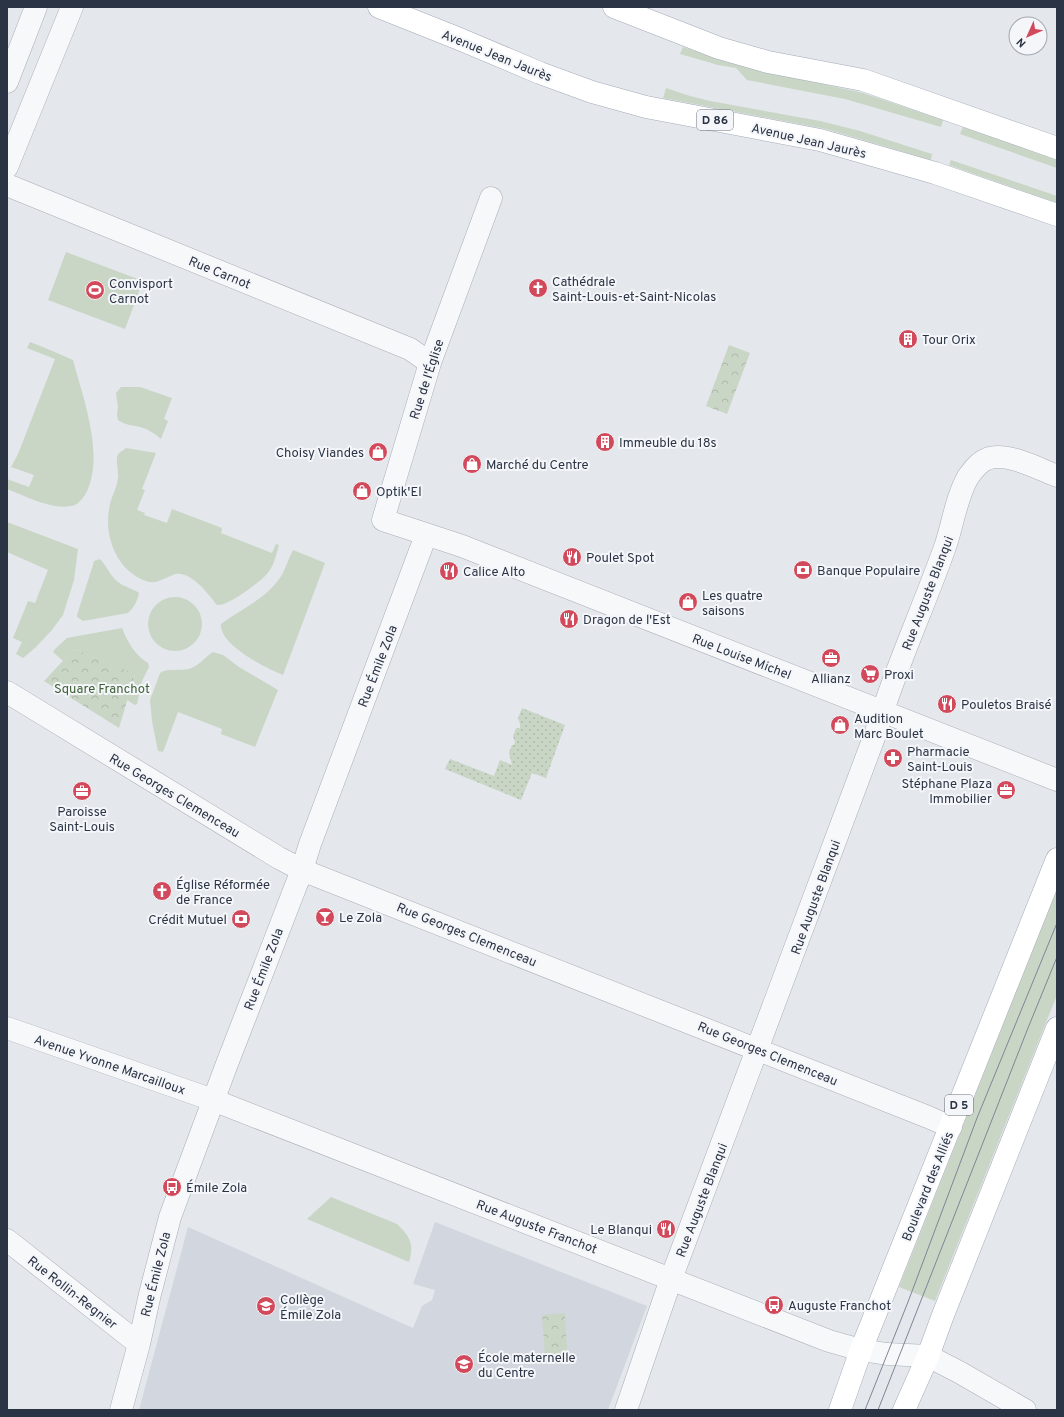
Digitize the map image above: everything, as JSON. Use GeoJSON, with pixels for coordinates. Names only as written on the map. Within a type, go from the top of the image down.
{"type":"FeatureCollection","features":[{"type":"Feature","properties":{"kind":"main road","name":"Avenue Jean Jaurès"},"geometry":{"type":"LineString","coordinates":[[379,7],[540,73],[592,92],[646,107],[820,140],[935,173],[1057,215]]}},
{"type":"Feature","properties":{"kind":"main road"},"geometry":{"type":"LineString","coordinates":[[614,7],[719,48],[768,62],[863,80],[1057,148]]}},
{"type":"Feature","properties":{"kind":"main road","name":"Boulevard des Alliés"},"geometry":{"type":"LineString","coordinates":[[841,1405],[861,1350],[1057,859]]}},
{"type":"Feature","properties":{"kind":"main road"},"geometry":{"type":"LineString","coordinates":[[904,1410],[928,1356],[1057,1028]]}},
{"type":"Feature","properties":{"kind":"street"},"geometry":{"type":"LineString","coordinates":[[7,82],[36,7]]}},
{"type":"Feature","properties":{"kind":"street"},"geometry":{"type":"LineString","coordinates":[[7,167],[72,7]]}},
{"type":"Feature","properties":{"kind":"street","name":"Rue Carnot"},"geometry":{"type":"LineString","coordinates":[[7,185],[410,349],[430,363]]}},
{"type":"Feature","properties":{"kind":"street","name":"Rue de l'Église"},"geometry":{"type":"LineString","coordinates":[[426,535],[383,520],[430,363],[491,198]]}},
{"type":"Feature","properties":{"kind":"street","name":"Rue Auguste Blanqui"},"geometry":{"type":"LineString","coordinates":[[626,1410],[671,1280],[945,546],[961,494],[976,466],[987,459],[995,457],[1005,457],[1057,476]]}},
{"type":"Feature","properties":{"kind":"street","name":"Rue Louise Michel"},"geometry":{"type":"LineString","coordinates":[[426,535],[489,557],[1057,780]]}},
{"type":"Feature","properties":{"kind":"street","name":"Rue Émile Zola"},"geometry":{"type":"LineString","coordinates":[[121,1410],[139,1344],[151,1287],[170,1217],[221,1078],[302,870],[310,844],[426,535]]}},
{"type":"Feature","properties":{"kind":"street","name":"Rue Georges Clemenceau"},"geometry":{"type":"LineString","coordinates":[[7,692],[279,858],[302,870],[758,1049],[951,1127]]}},
{"type":"Feature","properties":{"kind":"street","name":"Avenue Yvonne Marcailloux"},"geometry":{"type":"LineString","coordinates":[[7,1028],[213,1100]]}},
{"type":"Feature","properties":{"kind":"street","name":"Rue Auguste Franchot"},"geometry":{"type":"LineString","coordinates":[[213,1100],[829,1341],[861,1350],[887,1354],[928,1356]]}},
{"type":"Feature","properties":{"kind":"street","name":"Rue Rollin-Regnier"},"geometry":{"type":"LineString","coordinates":[[7,1240],[139,1344]]}},
{"type":"Feature","properties":{"kind":"street"},"geometry":{"type":"LineString","coordinates":[[928,1356],[1025,1410]]}},
{"type":"Feature","properties":{"kind":"shaded area"},"geometry":{"type":"Polygon","coordinates":[[[435,1222],[647,1306],[608,1410],[139,1410],[188,1227],[413,1328],[422,1306],[432,1300],[435,1290],[413,1284],[435,1222]]]}},
{"type":"Feature","properties":{"kind":"green space"},"geometry":{"type":"Polygon","coordinates":[[[683,47],[738,65],[863,93],[943,120],[941,127],[845,99],[747,80],[736,68],[718,65],[680,54],[683,47]]]}},
{"type":"Feature","properties":{"kind":"green space"},"geometry":{"type":"Polygon","coordinates":[[[666,88],[710,101],[820,121],[860,131],[932,154],[931,160],[826,129],[663,98],[666,88]]]}},
{"type":"Feature","properties":{"kind":"green space"},"geometry":{"type":"Polygon","coordinates":[[[963,127],[1057,160],[1057,168],[960,134],[963,127]]]}},
{"type":"Feature","properties":{"kind":"green space"},"geometry":{"type":"Polygon","coordinates":[[[951,160],[1057,196],[1057,203],[949,165],[951,160]]]}},
{"type":"Feature","properties":{"kind":"green space","name":"Convisport Carnot"},"geometry":{"type":"Polygon","coordinates":[[[66,252],[143,281],[125,329],[48,300],[66,252]]]}},
{"type":"Feature","properties":{"kind":"green space"},"geometry":{"type":"Polygon","coordinates":[[[30,342],[73,360],[87,410],[93,446],[91,480],[85,495],[76,505],[64,507],[47,504],[30,499],[7,489],[7,479],[29,487],[34,475],[11,467],[18,454],[55,359],[27,348],[30,342]]]}},
{"type":"Feature","properties":{"kind":"green space"},"geometry":{"type":"Polygon","coordinates":[[[729,345],[750,353],[727,414],[706,406],[729,345]]]}},
{"type":"Feature","properties":{"kind":"green space"},"geometry":{"type":"Polygon","coordinates":[[[121,387],[140,387],[172,398],[164,419],[168,421],[161,439],[146,429],[126,424],[118,420],[116,393],[121,387]]]}},
{"type":"Feature","properties":{"kind":"green space"},"geometry":{"type":"Polygon","coordinates":[[[126,448],[156,453],[142,489],[145,490],[137,510],[145,513],[144,515],[167,523],[172,509],[222,528],[221,533],[272,553],[276,544],[279,545],[273,564],[267,574],[251,588],[235,598],[222,605],[217,605],[199,584],[187,576],[175,574],[158,581],[151,582],[135,576],[126,569],[119,560],[110,539],[108,515],[110,504],[117,485],[117,457],[118,454],[126,448]]]}},
{"type":"Feature","properties":{"kind":"green space"},"geometry":{"type":"Polygon","coordinates":[[[7,522],[78,549],[74,580],[63,615],[52,630],[23,658],[16,654],[22,642],[13,638],[28,601],[35,603],[48,570],[7,552],[7,522]]]}},
{"type":"Feature","properties":{"kind":"green space"},"geometry":{"type":"Polygon","coordinates":[[[293,550],[325,563],[283,675],[255,661],[235,648],[222,632],[221,624],[263,596],[277,582],[283,573],[293,550]]]}},
{"type":"Feature","properties":{"kind":"green space"},"geometry":{"type":"Polygon","coordinates":[[[100,559],[115,580],[139,593],[133,607],[128,613],[83,621],[77,617],[77,615],[94,561],[100,559]]]}},
{"type":"Feature","properties":{"kind":"green space"},"geometry":{"type":"Polygon","coordinates":[[[175,597],[185,599],[194,605],[200,614],[202,624],[200,634],[194,643],[185,649],[175,651],[165,649],[156,643],[150,634],[148,624],[150,614],[156,605],[165,599],[175,597]]]}},
{"type":"Feature","properties":{"kind":"green space"},"geometry":{"type":"Polygon","coordinates":[[[122,628],[132,648],[148,663],[149,667],[142,681],[137,704],[135,705],[127,700],[135,675],[74,649],[63,661],[53,652],[67,638],[122,628]]]}},
{"type":"Feature","properties":{"kind":"green space","name":"Square Franchot"},"geometry":{"type":"Polygon","coordinates":[[[74,649],[135,674],[119,728],[44,681],[74,649]]]}},
{"type":"Feature","properties":{"kind":"green space"},"geometry":{"type":"Polygon","coordinates":[[[213,652],[223,655],[239,667],[278,690],[255,747],[221,734],[222,729],[178,712],[163,752],[158,751],[152,721],[150,700],[160,673],[163,671],[186,670],[193,668],[213,652]]]}},
{"type":"Feature","properties":{"kind":"green space"},"geometry":{"type":"Polygon","coordinates":[[[522,708],[565,725],[546,778],[532,773],[521,800],[445,769],[450,759],[494,776],[500,760],[512,765],[509,753],[515,742],[513,736],[516,728],[520,728],[518,718],[522,708]]]}},
{"type":"Feature","properties":{"kind":"green space"},"geometry":{"type":"Polygon","coordinates":[[[1057,889],[1057,995],[935,1301],[899,1287],[1057,889]]]}},
{"type":"Feature","properties":{"kind":"green space"},"geometry":{"type":"Polygon","coordinates":[[[331,1197],[397,1224],[408,1237],[410,1242],[411,1251],[409,1262],[307,1219],[331,1197]]]}},
{"type":"Feature","properties":{"kind":"green space"},"geometry":{"type":"Polygon","coordinates":[[[565,1313],[567,1350],[562,1362],[545,1356],[542,1315],[565,1313]]]}},
{"type":"Feature","properties":{"kind":"tram line"},"geometry":{"type":"LineString","coordinates":[[865,1410],[908,1302],[977,1118],[1057,923]]}},
{"type":"Feature","properties":{"kind":"tram line"},"geometry":{"type":"LineString","coordinates":[[878,1410],[1057,957]]}},
{"type":"Feature","properties":{"kind":"place","name":"Cathédrale Saint-Louis-et-Saint-Nicolas"},"geometry":{"type":"Point","coordinates":[538,288]}},
{"type":"Feature","properties":{"kind":"place","name":"Convisport Carnot"},"geometry":{"type":"Point","coordinates":[95,290]}},
{"type":"Feature","properties":{"kind":"place","name":"Tour Orix"},"geometry":{"type":"Point","coordinates":[908,339]}},
{"type":"Feature","properties":{"kind":"place","name":"Immeuble du 18s"},"geometry":{"type":"Point","coordinates":[605,442]}},
{"type":"Feature","properties":{"kind":"place","name":"Choisy Viandes"},"geometry":{"type":"Point","coordinates":[378,452]}},
{"type":"Feature","properties":{"kind":"place","name":"Marché du Centre"},"geometry":{"type":"Point","coordinates":[472,464]}},
{"type":"Feature","properties":{"kind":"place","name":"Optik'El"},"geometry":{"type":"Point","coordinates":[362,491]}},
{"type":"Feature","properties":{"kind":"place","name":"Poulet Spot"},"geometry":{"type":"Point","coordinates":[572,557]}},
{"type":"Feature","properties":{"kind":"place","name":"Banque Populaire"},"geometry":{"type":"Point","coordinates":[803,570]}},
{"type":"Feature","properties":{"kind":"place","name":"Calice Alto"},"geometry":{"type":"Point","coordinates":[449,571]}},
{"type":"Feature","properties":{"kind":"place","name":"Les quatre saisons"},"geometry":{"type":"Point","coordinates":[688,602]}},
{"type":"Feature","properties":{"kind":"place","name":"Dragon de l'Est"},"geometry":{"type":"Point","coordinates":[569,619]}},
{"type":"Feature","properties":{"kind":"place","name":"Allianz"},"geometry":{"type":"Point","coordinates":[831,658]}},
{"type":"Feature","properties":{"kind":"place","name":"Proxi"},"geometry":{"type":"Point","coordinates":[870,674]}},
{"type":"Feature","properties":{"kind":"place","name":"Pouletos Braisé"},"geometry":{"type":"Point","coordinates":[947,704]}},
{"type":"Feature","properties":{"kind":"place","name":"Audition Marc Boulet"},"geometry":{"type":"Point","coordinates":[840,725]}},
{"type":"Feature","properties":{"kind":"place","name":"Pharmacie Saint-Louis"},"geometry":{"type":"Point","coordinates":[893,758]}},
{"type":"Feature","properties":{"kind":"place","name":"Stéphane Plaza Immobilier"},"geometry":{"type":"Point","coordinates":[1006,790]}},
{"type":"Feature","properties":{"kind":"place","name":"Paroisse Saint-Louis"},"geometry":{"type":"Point","coordinates":[82,791]}},
{"type":"Feature","properties":{"kind":"place","name":"Église Réformée de France"},"geometry":{"type":"Point","coordinates":[162,891]}},
{"type":"Feature","properties":{"kind":"place","name":"Le Zola"},"geometry":{"type":"Point","coordinates":[325,917]}},
{"type":"Feature","properties":{"kind":"place","name":"Crédit Mutuel"},"geometry":{"type":"Point","coordinates":[241,919]}},
{"type":"Feature","properties":{"kind":"place","name":"Émile Zola"},"geometry":{"type":"Point","coordinates":[172,1187]}},
{"type":"Feature","properties":{"kind":"place","name":"Le Blanqui"},"geometry":{"type":"Point","coordinates":[666,1229]}},
{"type":"Feature","properties":{"kind":"place","name":"Auguste Franchot"},"geometry":{"type":"Point","coordinates":[774,1305]}},
{"type":"Feature","properties":{"kind":"place","name":"Collège Émile Zola"},"geometry":{"type":"Point","coordinates":[266,1306]}},
{"type":"Feature","properties":{"kind":"place","name":"École maternelle du Centre"},"geometry":{"type":"Point","coordinates":[464,1364]}}]}
